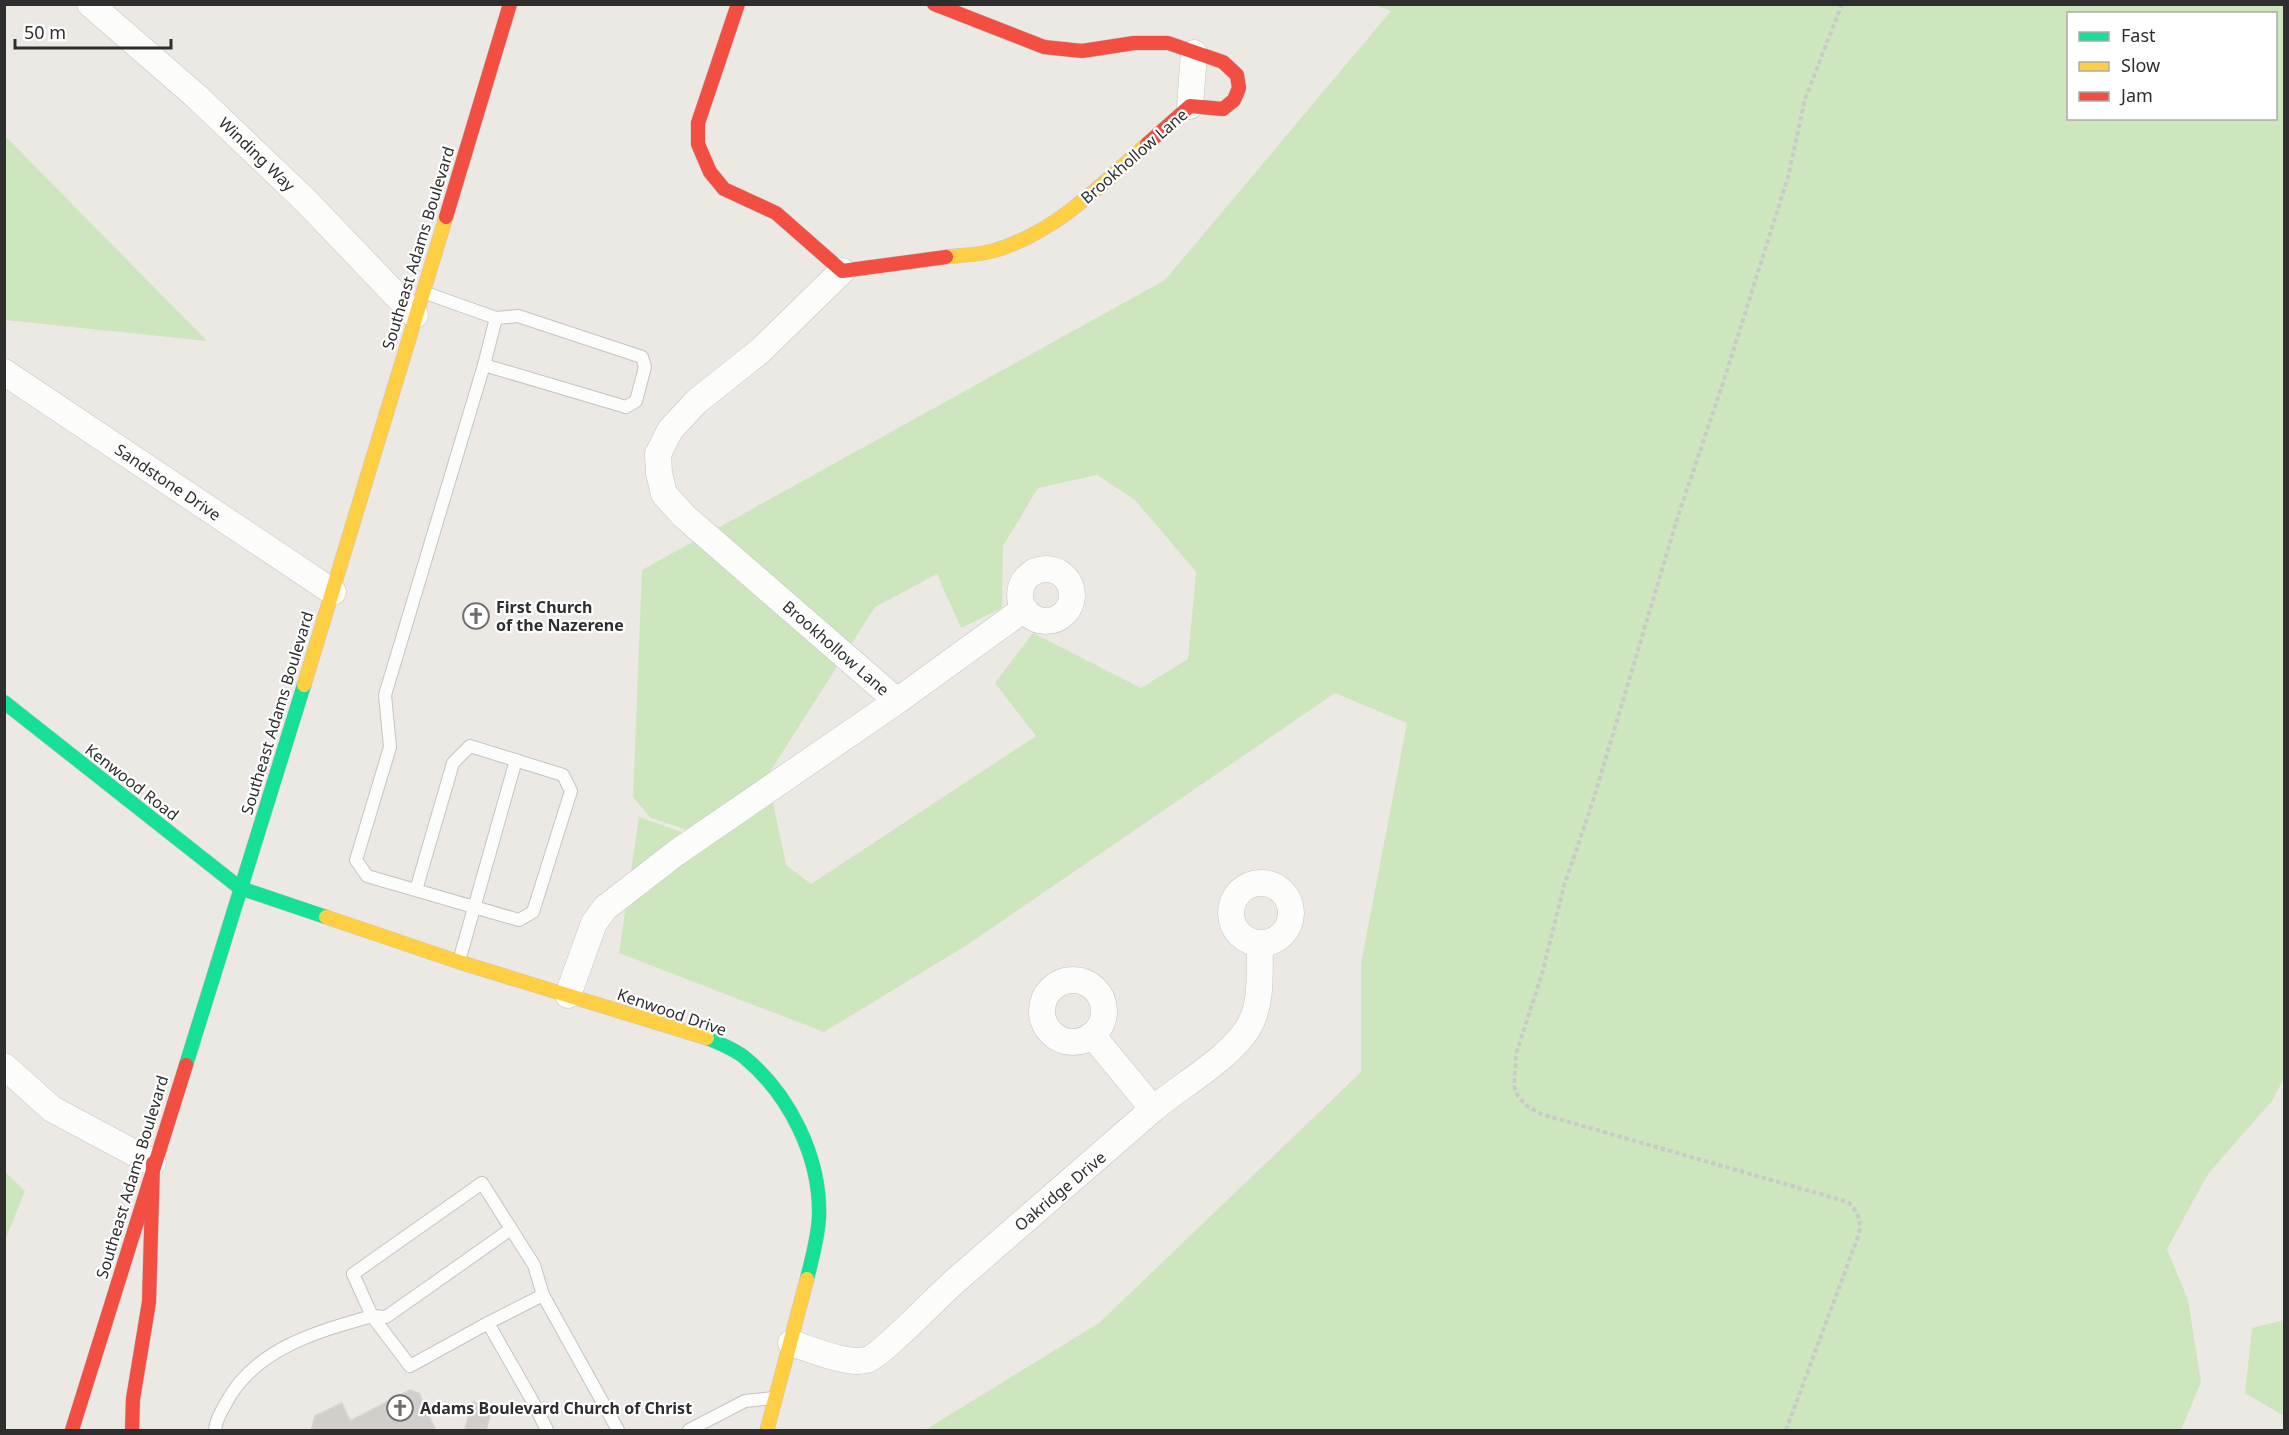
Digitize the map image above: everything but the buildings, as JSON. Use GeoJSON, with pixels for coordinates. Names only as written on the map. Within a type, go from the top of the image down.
{"type":"FeatureCollection","features":[{"type":"Feature","properties":{"kind":"main road","name":"Southeast Adams Boulevard"},"geometry":{"type":"LineString","coordinates":[[72,1431],[153,1163],[333,592],[418,303],[510,4]]}},
{"type":"Feature","properties":{"kind":"main road"},"geometry":{"type":"LineString","coordinates":[[738,4],[698,123],[698,144],[710,172],[724,189],[776,213],[842,271]]}},
{"type":"Feature","properties":{"kind":"main road","name":"Brookhollow Lane"},"geometry":{"type":"LineString","coordinates":[[842,271],[995,251],[1036,234],[1076,207],[1190,106],[1223,109],[1234,100],[1239,88],[1237,75],[1223,62],[1168,43],[1134,43],[1082,51],[1044,47],[933,4]]}},
{"type":"Feature","properties":{"kind":"main road","name":"Kenwood Road"},"geometry":{"type":"LineString","coordinates":[[4,702],[240,888]]}},
{"type":"Feature","properties":{"kind":"main road","name":"Kenwood Drive"},"geometry":{"type":"LineString","coordinates":[[240,888],[459,962],[710,1038],[742,1056],[767,1079],[787,1104],[815,1168],[819,1214],[817,1240],[767,1431]]}},
{"type":"Feature","properties":{"kind":"main road"},"geometry":{"type":"LineString","coordinates":[[132,1431],[134,1399],[149,1302],[153,1163]]}},
{"type":"Feature","properties":{"kind":"street","name":"Winding Way"},"geometry":{"type":"LineString","coordinates":[[90,4],[196,96],[418,303]]}},
{"type":"Feature","properties":{"kind":"street"},"geometry":{"type":"LineString","coordinates":[[1190,106],[1194,53]]}},
{"type":"Feature","properties":{"kind":"street","name":"Brookhollow Lane"},"geometry":{"type":"LineString","coordinates":[[568,995],[594,923],[604,908],[676,853],[897,701],[684,516],[664,494],[659,473],[658,454],[670,430],[697,401],[760,351],[842,271]]}},
{"type":"Feature","properties":{"kind":"street","name":"Sandstone Drive"},"geometry":{"type":"LineString","coordinates":[[4,372],[333,592]]}},
{"type":"Feature","properties":{"kind":"street"},"geometry":{"type":"LineString","coordinates":[[897,701],[1024,609]]}},
{"type":"Feature","properties":{"kind":"street","name":"Oakridge Drive"},"geometry":{"type":"LineString","coordinates":[[791,1343],[848,1360],[867,1360],[888,1344],[945,1290],[1118,1142],[1153,1109],[1222,1057],[1248,1029],[1257,1010],[1260,944]]}},
{"type":"Feature","properties":{"kind":"street"},"geometry":{"type":"LineString","coordinates":[[1092,1035],[1153,1109]]}},
{"type":"Feature","properties":{"kind":"street"},"geometry":{"type":"LineString","coordinates":[[4,1066],[52,1109],[153,1163]]}},
{"type":"Feature","properties":{"kind":"lane"},"geometry":{"type":"LineString","coordinates":[[418,303],[496,318],[518,316],[642,357],[645,367],[636,401],[626,407],[484,365]]}},
{"type":"Feature","properties":{"kind":"lane"},"geometry":{"type":"LineString","coordinates":[[416,890],[453,763],[470,746],[563,775],[572,791],[533,912],[519,921],[367,876],[356,860],[390,747],[385,695],[496,318]]}},
{"type":"Feature","properties":{"kind":"lane"},"geometry":{"type":"LineString","coordinates":[[459,962],[516,760]]}},
{"type":"Feature","properties":{"kind":"lane"},"geometry":{"type":"LineString","coordinates":[[543,1295],[410,1366],[372,1316],[353,1274],[482,1183],[534,1265],[543,1295],[618,1431]]}},
{"type":"Feature","properties":{"kind":"lane"},"geometry":{"type":"LineString","coordinates":[[215,1431],[216,1422],[234,1386],[256,1364],[313,1333],[372,1316],[386,1317],[511,1229]]}},
{"type":"Feature","properties":{"kind":"lane"},"geometry":{"type":"LineString","coordinates":[[488,1323],[547,1431]]}},
{"type":"Feature","properties":{"kind":"lane"},"geometry":{"type":"LineString","coordinates":[[689,1431],[745,1401],[777,1398]]}},
{"type":"Feature","properties":{"kind":"path"},"geometry":{"type":"LineString","coordinates":[[1786,1431],[1859,1234],[1860,1222],[1857,1211],[1848,1202],[1541,1114],[1527,1106],[1518,1096],[1514,1086],[1514,1068],[1515,1054],[1542,974],[1564,886],[1593,801],[1678,516],[1788,177],[1805,99],[1842,4]]}},
{"type":"Feature","properties":{"kind":"green space"},"geometry":{"type":"Polygon","coordinates":[[[1375,5],[2284,5],[2284,1078],[2272,1101],[2208,1174],[2167,1249],[2188,1300],[2201,1382],[2181,1430],[925,1430],[1099,1323],[1361,1072],[1361,964],[1407,723],[1335,693],[967,945],[824,1032],[619,953],[639,817],[710,842],[770,788],[786,865],[811,884],[1036,736],[995,683],[1033,633],[1141,688],[1188,659],[1196,572],[1135,500],[1097,475],[1038,488],[1003,546],[1002,608],[961,628],[937,574],[875,607],[752,800],[693,832],[651,818],[633,797],[642,570],[1165,280],[1391,11],[1375,5]]]}},
{"type":"Feature","properties":{"kind":"green space"},"geometry":{"type":"Polygon","coordinates":[[[5,136],[207,341],[5,320],[5,136]]]}},
{"type":"Feature","properties":{"kind":"green space"},"geometry":{"type":"Polygon","coordinates":[[[5,1172],[25,1191],[5,1240],[5,1172]]]}},
{"type":"Feature","properties":{"kind":"green space"},"geometry":{"type":"Polygon","coordinates":[[[2284,1320],[2284,1416],[2245,1393],[2252,1328],[2284,1320]]]}},
{"type":"Feature","properties":{"kind":"traffic: fast"},"geometry":{"type":"LineString","coordinates":[[186,1065],[304,685]]}},
{"type":"Feature","properties":{"kind":"traffic: fast"},"geometry":{"type":"LineString","coordinates":[[4,702],[240,888],[326,917]]}},
{"type":"Feature","properties":{"kind":"traffic: fast"},"geometry":{"type":"LineString","coordinates":[[707,1038],[740,1054],[760,1072],[775,1089],[799,1128],[808,1150],[818,1194],[819,1217],[807,1279]]}},
{"type":"Feature","properties":{"kind":"traffic: slow"},"geometry":{"type":"LineString","coordinates":[[946,257],[990,252],[1038,232],[1077,206],[1147,144]]}},
{"type":"Feature","properties":{"kind":"traffic: slow"},"geometry":{"type":"LineString","coordinates":[[304,685],[446,217]]}},
{"type":"Feature","properties":{"kind":"traffic: slow"},"geometry":{"type":"LineString","coordinates":[[326,917],[459,962],[707,1038]]}},
{"type":"Feature","properties":{"kind":"traffic: slow"},"geometry":{"type":"LineString","coordinates":[[767,1430],[807,1279]]}},
{"type":"Feature","properties":{"kind":"traffic: jam"},"geometry":{"type":"LineString","coordinates":[[446,217],[510,4]]}},
{"type":"Feature","properties":{"kind":"traffic: jam"},"geometry":{"type":"LineString","coordinates":[[738,4],[698,123],[698,144],[710,172],[724,189],[776,213],[842,271],[946,257]]}},
{"type":"Feature","properties":{"kind":"traffic: jam"},"geometry":{"type":"LineString","coordinates":[[934,4],[1044,47],[1082,51],[1134,43],[1168,43],[1223,62],[1237,75],[1239,88],[1234,100],[1223,109],[1190,106],[1147,144]]}},
{"type":"Feature","properties":{"kind":"traffic: jam"},"geometry":{"type":"LineString","coordinates":[[72,1430],[186,1065]]}},
{"type":"Feature","properties":{"kind":"traffic: jam"},"geometry":{"type":"LineString","coordinates":[[132,1430],[133,1399],[149,1302],[153,1163]]}},
{"type":"Feature","properties":{"kind":"place","name":"First Church of the Nazerene"},"geometry":{"type":"Point","coordinates":[476,616]}},
{"type":"Feature","properties":{"kind":"place","name":"Adams Boulevard Church of Christ"},"geometry":{"type":"Point","coordinates":[400,1408]}}]}
